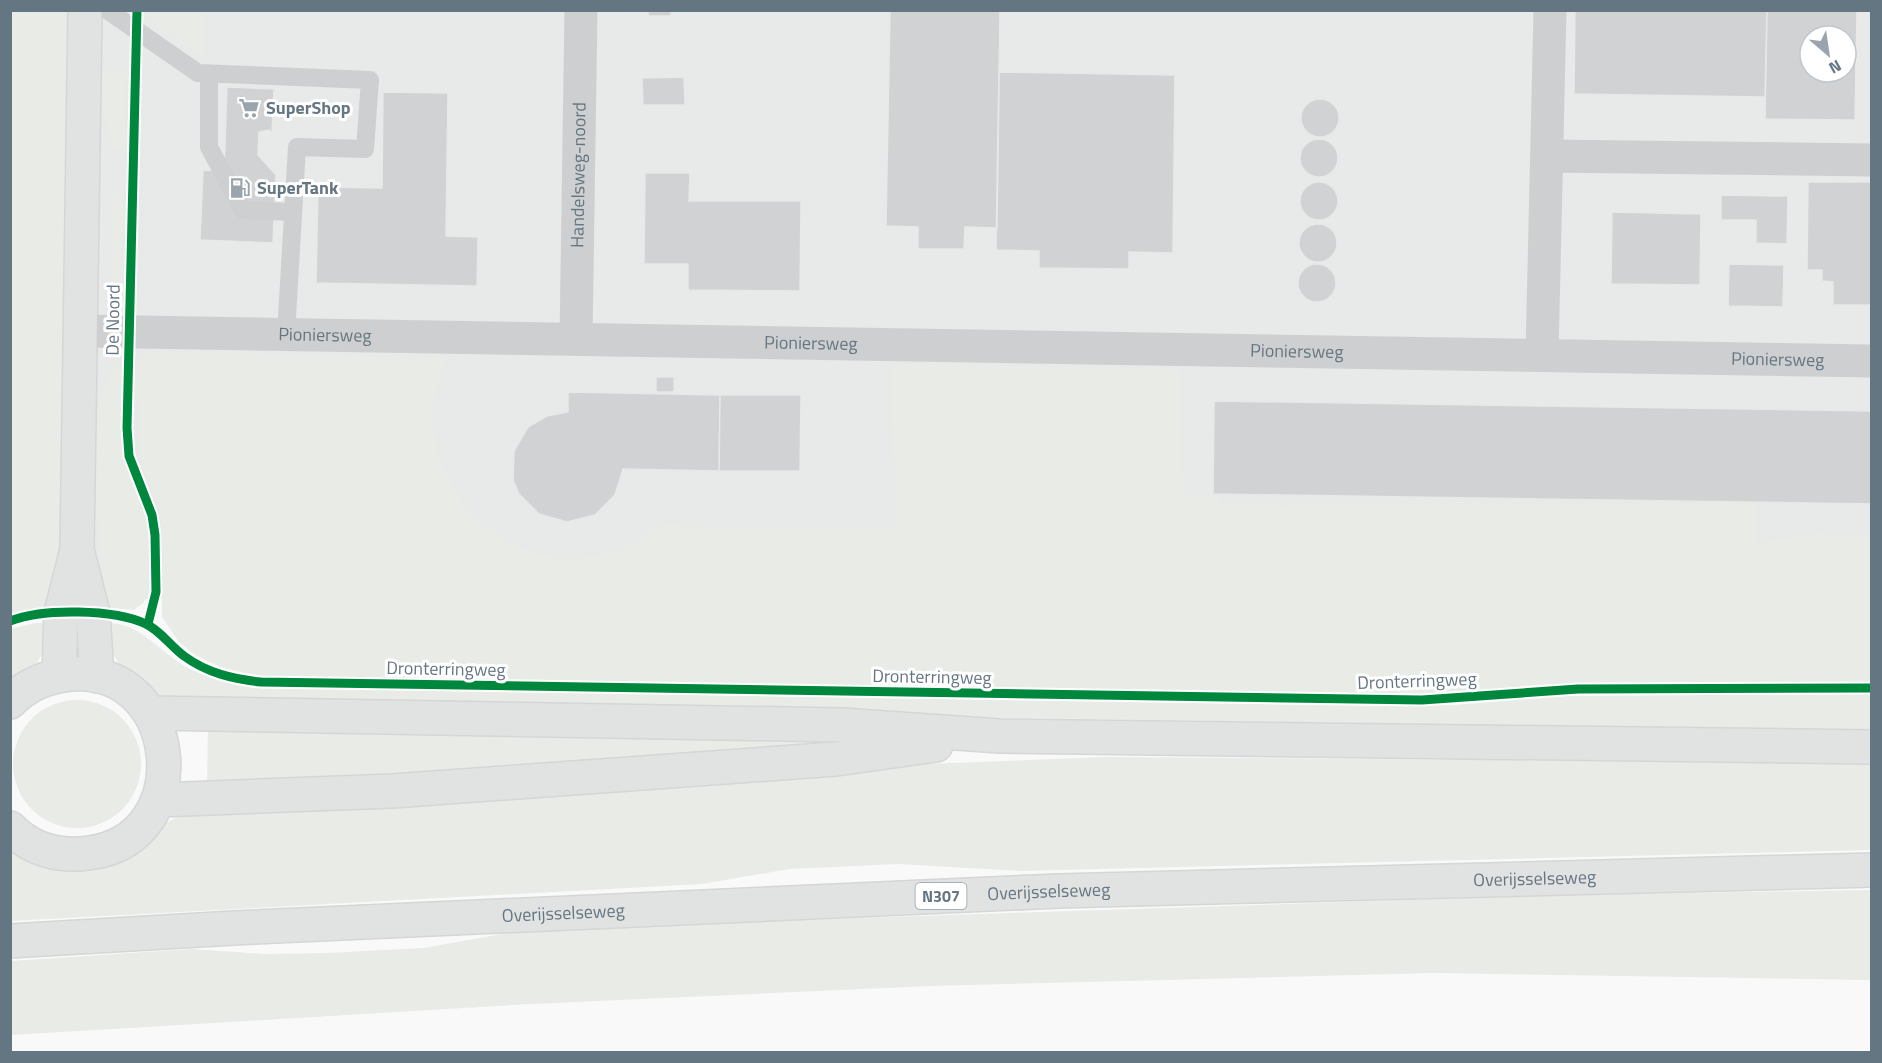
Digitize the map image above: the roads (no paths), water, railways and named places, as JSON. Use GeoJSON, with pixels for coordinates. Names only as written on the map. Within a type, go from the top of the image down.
{"type":"FeatureCollection","features":[{"type":"Feature","properties":{"kind":"main road","name":"De Noord"},"geometry":{"type":"LineString","coordinates":[[59,675],[61,613],[77,550],[85,10]]}},
{"type":"Feature","properties":{"kind":"main road","name":"De Noord"},"geometry":{"type":"LineString","coordinates":[[77,550],[93,613],[97,676]]}},
{"type":"Feature","properties":{"kind":"main road"},"geometry":{"type":"LineString","coordinates":[[10,702],[37,682],[59,675],[97,676],[117,684],[135,696],[150,713],[160,733],[165,755],[165,778],[159,800],[148,818],[134,834],[116,845],[96,852],[75,855],[54,853],[34,845],[10,828]]}},
{"type":"Feature","properties":{"kind":"main road"},"geometry":{"type":"LineString","coordinates":[[150,713],[842,725],[1000,735],[1872,747]]}},
{"type":"Feature","properties":{"kind":"main road"},"geometry":{"type":"LineString","coordinates":[[159,800],[392,792],[824,760],[1000,735]]}},
{"type":"Feature","properties":{"kind":"main road","name":"Overijsselseweg"},"geometry":{"type":"LineString","coordinates":[[10,941],[234,928],[1046,891],[1872,870]]}},
{"type":"Feature","properties":{"kind":"street","name":"Handelsweg-noord"},"geometry":{"type":"LineString","coordinates":[[576,339],[582,10]]}},
{"type":"Feature","properties":{"kind":"street"},"geometry":{"type":"LineString","coordinates":[[1542,355],[1550,10]]}},
{"type":"Feature","properties":{"kind":"street"},"geometry":{"type":"LineString","coordinates":[[1547,156],[1872,160]]}},
{"type":"Feature","properties":{"kind":"street","name":"Pioniersweg"},"geometry":{"type":"LineString","coordinates":[[82,331],[1872,361]]}},
{"type":"Feature","properties":{"kind":"lane"},"geometry":{"type":"LineString","coordinates":[[107,10],[198,74],[370,80],[364,149],[297,147],[285,334]]}},
{"type":"Feature","properties":{"kind":"lane"},"geometry":{"type":"LineString","coordinates":[[209,74],[209,147],[243,210],[293,212]]}},
{"type":"Feature","properties":{"kind":"place","name":"SuperShop"},"geometry":{"type":"Point","coordinates":[249,108]}},
{"type":"Feature","properties":{"kind":"place","name":"SuperTank"},"geometry":{"type":"Point","coordinates":[240,188]}}]}
